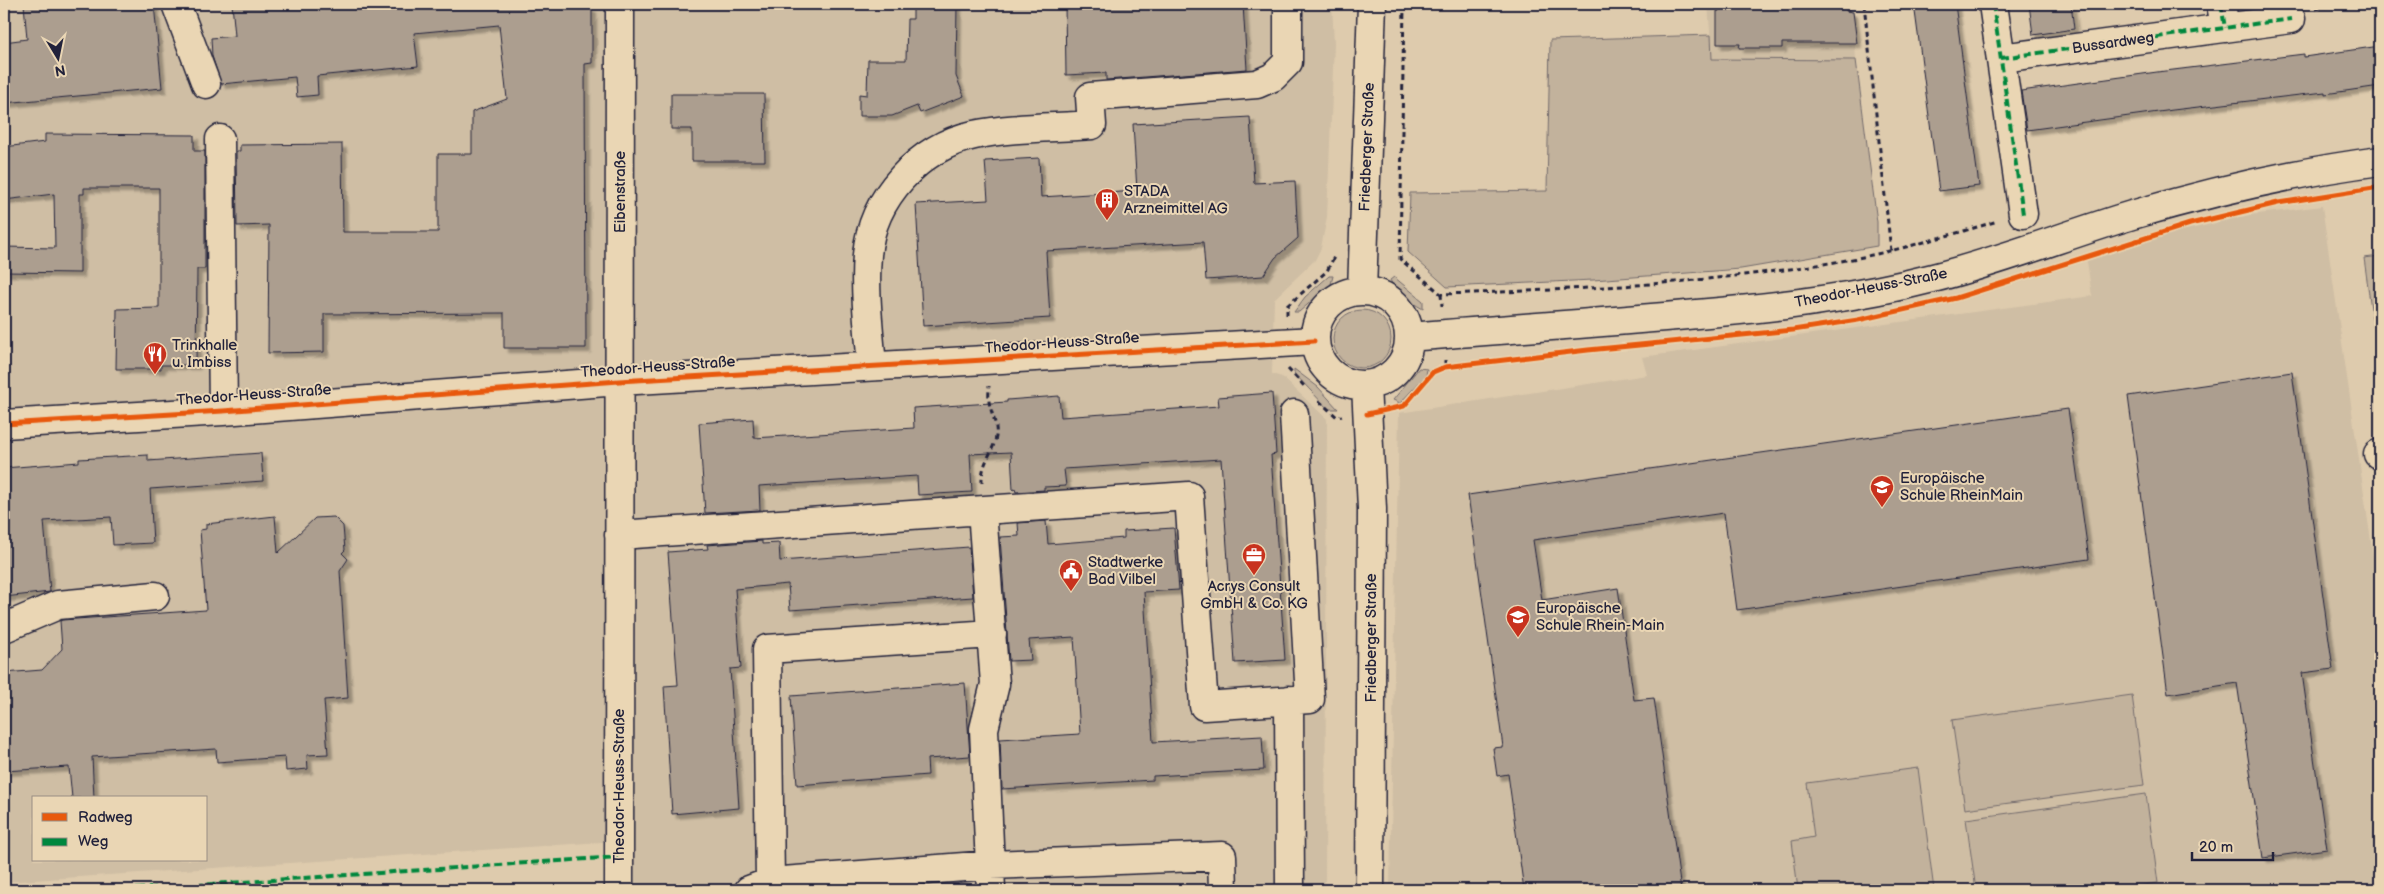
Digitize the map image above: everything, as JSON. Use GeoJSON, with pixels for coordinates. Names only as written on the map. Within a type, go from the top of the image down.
{"type":"FeatureCollection","features":[{"type":"Feature","properties":{"kind":"street"},"geometry":{"type":"LineString","coordinates":[[176,4],[206,84]]}},
{"type":"Feature","properties":{"kind":"street","name":"Eibenstraße"},"geometry":{"type":"LineString","coordinates":[[619,381],[620,4]]}},
{"type":"Feature","properties":{"kind":"street"},"geometry":{"type":"LineString","coordinates":[[872,366],[867,254],[872,228],[896,184],[913,166],[936,150],[973,135],[1092,125],[1090,97],[1257,84],[1273,77],[1288,62],[1288,4]]}},
{"type":"Feature","properties":{"kind":"street","name":"Friedberger Straße"},"geometry":{"type":"LineString","coordinates":[[1362,291],[1372,4]]}},
{"type":"Feature","properties":{"kind":"street"},"geometry":{"type":"LineString","coordinates":[[1993,4],[2023,214]]}},
{"type":"Feature","properties":{"kind":"street","name":"Bussardweg"},"geometry":{"type":"LineString","coordinates":[[2001,58],[2223,16],[2291,19]]}},
{"type":"Feature","properties":{"kind":"street"},"geometry":{"type":"LineString","coordinates":[[220,138],[222,411]]}},
{"type":"Feature","properties":{"kind":"street","name":"Theodor-Heuss-Straße"},"geometry":{"type":"LineString","coordinates":[[1409,337],[1541,328],[1760,309],[1869,292],[1934,278],[2133,215],[2215,192],[2292,174],[2380,161]]}},
{"type":"Feature","properties":{"kind":"street"},"geometry":{"type":"LineString","coordinates":[[1362,291],[1378,294],[1393,303],[1406,323],[1409,337],[1403,360],[1396,370],[1377,383],[1366,385],[1355,385],[1339,380],[1330,373],[1317,353],[1314,341],[1316,326],[1324,310],[1342,295],[1362,291]]}},
{"type":"Feature","properties":{"kind":"street","name":"Theodor-Heuss-Straße"},"geometry":{"type":"LineString","coordinates":[[4,424],[222,411],[619,381],[1286,341],[1314,341]]}},
{"type":"Feature","properties":{"kind":"street","name":"Theodor-Heuss-Straße"},"geometry":{"type":"LineString","coordinates":[[619,381],[619,890]]}},
{"type":"Feature","properties":{"kind":"street","name":"Friedberger Straße"},"geometry":{"type":"LineString","coordinates":[[1366,385],[1372,509],[1370,890]]}},
{"type":"Feature","properties":{"kind":"street"},"geometry":{"type":"LineString","coordinates":[[619,535],[1189,496],[1204,706],[1310,699],[1294,414]]}},
{"type":"Feature","properties":{"kind":"street"},"geometry":{"type":"LineString","coordinates":[[982,511],[995,684],[984,728],[990,878]]}},
{"type":"Feature","properties":{"kind":"street"},"geometry":{"type":"LineString","coordinates":[[4,628],[58,605],[155,596]]}},
{"type":"Feature","properties":{"kind":"street"},"geometry":{"type":"LineString","coordinates":[[992,634],[767,648],[760,886],[990,878],[1222,856],[1223,890]]}},
{"type":"Feature","properties":{"kind":"street"},"geometry":{"type":"LineString","coordinates":[[1289,700],[1290,890]]}},
{"type":"Feature","properties":{"kind":"path"},"geometry":{"type":"LineString","coordinates":[[1404,4],[1400,258],[1441,294],[1566,290],[1697,280],[1793,269],[1891,251],[2023,214]]}},
{"type":"Feature","properties":{"kind":"path"},"geometry":{"type":"LineString","coordinates":[[1864,4],[1891,251]]}},
{"type":"Feature","properties":{"kind":"path"},"geometry":{"type":"LineString","coordinates":[[1310,392],[1290,372],[1286,365],[1287,306],[1327,271],[1334,258],[1334,248]]}},
{"type":"Feature","properties":{"kind":"path"},"geometry":{"type":"LineString","coordinates":[[982,511],[981,473],[995,441],[996,431],[995,418],[990,405],[987,360]]}},
{"type":"Feature","properties":{"kind":"path"},"geometry":{"type":"LineString","coordinates":[[1439,370],[1455,366]]}},
{"type":"Feature","properties":{"kind":"path"},"geometry":{"type":"LineString","coordinates":[[1317,399],[1337,417],[1367,414]]}},
{"type":"Feature","properties":{"kind":"shaded area"},"geometry":{"type":"Polygon","coordinates":[[[4,4],[1332,4],[1334,44],[1327,217],[1321,248],[1315,260],[1274,299],[1272,374],[1282,377],[1327,419],[1325,890],[631,890],[631,840],[4,882],[4,4]]]}},
{"type":"Feature","properties":{"kind":"shaded area"},"geometry":{"type":"Polygon","coordinates":[[[1708,4],[1847,4],[1853,12],[1856,60],[1712,59],[1708,4]]]}},
{"type":"Feature","properties":{"kind":"shaded area"},"geometry":{"type":"Polygon","coordinates":[[[1711,35],[1712,59],[1856,60],[1877,222],[1877,246],[1741,269],[1593,280],[1447,287],[1408,252],[1410,193],[1547,191],[1550,40],[1711,35]]]}},
{"type":"Feature","properties":{"kind":"shaded area","name":"Europäische Schule RheinMain"},"geometry":{"type":"Polygon","coordinates":[[[2322,206],[2380,603],[2380,887],[2359,890],[1396,890],[1390,887],[1399,413],[1647,375],[1642,357],[2092,296],[2087,261],[2178,232],[2250,215],[2322,206]]]}},
{"type":"Feature","properties":{"kind":"shaded area"},"geometry":{"type":"Polygon","coordinates":[[[2380,256],[2380,375],[2364,258],[2380,256]]]}},
{"type":"Feature","properties":{"kind":"shaded area"},"geometry":{"type":"Polygon","coordinates":[[[1329,276],[1333,276],[1331,284],[1299,312],[1294,312],[1305,297],[1329,276]]]}},
{"type":"Feature","properties":{"kind":"shaded area"},"geometry":{"type":"Polygon","coordinates":[[[1394,277],[1423,301],[1423,309],[1408,300],[1396,289],[1390,280],[1394,277]]]}},
{"type":"Feature","properties":{"kind":"shaded area"},"geometry":{"type":"Polygon","coordinates":[[[1356,310],[1368,310],[1383,318],[1391,333],[1391,345],[1383,360],[1368,368],[1356,368],[1341,360],[1333,345],[1333,333],[1341,318],[1356,310]]]}},
{"type":"Feature","properties":{"kind":"shaded area"},"geometry":{"type":"Polygon","coordinates":[[[1419,368],[1427,369],[1426,375],[1400,403],[1393,400],[1419,368]]]}},
{"type":"Feature","properties":{"kind":"shaded area"},"geometry":{"type":"Polygon","coordinates":[[[1294,369],[1318,387],[1338,409],[1328,409],[1294,373],[1294,369]]]}},
{"type":"Feature","properties":{"kind":"shaded area"},"geometry":{"type":"Polygon","coordinates":[[[2132,695],[2144,785],[1965,809],[1952,720],[2132,695]]]}},
{"type":"Feature","properties":{"kind":"shaded area"},"geometry":{"type":"Polygon","coordinates":[[[1918,768],[1934,890],[1798,890],[1792,841],[1814,837],[1807,783],[1918,768]]]}},
{"type":"Feature","properties":{"kind":"shaded area"},"geometry":{"type":"Polygon","coordinates":[[[2146,794],[2158,883],[2105,890],[1976,890],[1966,819],[2146,794]]]}},
{"type":"Feature","properties":{"kind":"building"},"geometry":{"type":"Polygon","coordinates":[[[24,4],[154,4],[162,88],[4,103],[4,42],[27,39],[24,4]]]}},
{"type":"Feature","properties":{"kind":"building"},"geometry":{"type":"Polygon","coordinates":[[[232,4],[587,4],[588,8],[592,8],[592,63],[585,64],[586,348],[504,348],[504,313],[324,314],[324,352],[268,353],[269,225],[237,226],[236,151],[240,151],[240,145],[342,144],[343,232],[438,232],[438,154],[472,154],[472,112],[507,99],[499,25],[414,33],[418,66],[317,76],[318,95],[297,97],[295,77],[221,84],[212,56],[211,38],[235,36],[232,4]]]}},
{"type":"Feature","properties":{"kind":"building"},"geometry":{"type":"Polygon","coordinates":[[[913,4],[957,4],[956,76],[964,96],[920,113],[917,106],[892,116],[859,116],[859,94],[867,95],[868,60],[906,60],[907,19],[913,19],[913,4]]]}},
{"type":"Feature","properties":{"kind":"building"},"geometry":{"type":"Polygon","coordinates":[[[1065,4],[1243,4],[1247,69],[1106,80],[1106,73],[1066,75],[1065,4]]]}},
{"type":"Feature","properties":{"kind":"building"},"geometry":{"type":"Polygon","coordinates":[[[1719,4],[1847,4],[1846,11],[1853,12],[1857,43],[1782,43],[1782,48],[1739,48],[1740,44],[1717,44],[1717,11],[1719,11],[1719,4]]]}},
{"type":"Feature","properties":{"kind":"building"},"geometry":{"type":"Polygon","coordinates":[[[1914,4],[1955,4],[1979,186],[1939,191],[1914,4]]]}},
{"type":"Feature","properties":{"kind":"building"},"geometry":{"type":"Polygon","coordinates":[[[2029,4],[2071,4],[2074,29],[2033,35],[2029,4]]]}},
{"type":"Feature","properties":{"kind":"building"},"geometry":{"type":"Polygon","coordinates":[[[2380,46],[2380,86],[2325,94],[2325,92],[2173,110],[2027,130],[2021,91],[2157,72],[2304,54],[2304,57],[2380,46]]]}},
{"type":"Feature","properties":{"kind":"building"},"geometry":{"type":"Polygon","coordinates":[[[671,94],[764,94],[765,161],[692,161],[692,129],[671,129],[671,94]]]}},
{"type":"Feature","properties":{"kind":"building","name":"STADA Arzneimittel AG"},"geometry":{"type":"Polygon","coordinates":[[[1250,117],[1254,183],[1295,181],[1298,238],[1275,258],[1263,276],[1206,280],[1203,242],[1046,251],[1050,318],[923,326],[916,204],[988,200],[985,161],[1039,158],[1041,197],[1137,191],[1133,124],[1250,117]]]}},
{"type":"Feature","properties":{"kind":"building"},"geometry":{"type":"Polygon","coordinates":[[[45,134],[194,135],[194,151],[205,151],[205,269],[197,269],[196,365],[161,365],[161,369],[116,369],[117,309],[159,308],[159,188],[84,188],[84,194],[80,194],[80,273],[4,272],[4,247],[55,248],[54,194],[4,200],[4,147],[45,142],[45,134]]]}},
{"type":"Feature","properties":{"kind":"building"},"geometry":{"type":"Polygon","coordinates":[[[2292,372],[2333,669],[2302,673],[2327,849],[2263,858],[2237,683],[2168,694],[2128,396],[2292,372]]]}},
{"type":"Feature","properties":{"kind":"building"},"geometry":{"type":"Polygon","coordinates":[[[1272,393],[1276,454],[1271,455],[1285,660],[1235,663],[1221,459],[1064,469],[1066,486],[1044,487],[1044,490],[1016,492],[1015,489],[1013,490],[1011,452],[970,454],[972,492],[918,495],[917,476],[759,486],[760,510],[705,513],[699,423],[753,419],[754,438],[914,428],[913,408],[1007,402],[1007,400],[1059,396],[1061,417],[1219,406],[1218,397],[1272,393]]]}},
{"type":"Feature","properties":{"kind":"building","name":"Europäische Schule Rhein-Main"},"geometry":{"type":"Polygon","coordinates":[[[2068,409],[2089,559],[1737,610],[1724,513],[1533,540],[1542,600],[1618,588],[1634,700],[1654,698],[1681,890],[1524,890],[1508,774],[1497,776],[1493,748],[1503,747],[1468,495],[2068,409]]]}},
{"type":"Feature","properties":{"kind":"building"},"geometry":{"type":"Polygon","coordinates":[[[261,453],[263,481],[150,489],[153,543],[113,545],[111,517],[44,521],[50,592],[4,597],[4,468],[79,462],[79,459],[148,455],[148,461],[261,453]]]}},
{"type":"Feature","properties":{"kind":"building"},"geometry":{"type":"Polygon","coordinates":[[[275,516],[278,553],[315,518],[334,517],[343,526],[345,550],[342,553],[348,559],[340,571],[348,698],[324,700],[328,754],[307,755],[308,769],[286,771],[285,757],[217,762],[216,749],[92,757],[94,796],[72,796],[69,767],[4,771],[4,673],[42,670],[62,649],[60,621],[62,620],[206,610],[200,530],[206,529],[206,524],[275,516]]]}},
{"type":"Feature","properties":{"kind":"building"},"geometry":{"type":"Polygon","coordinates":[[[1046,521],[1048,544],[1124,538],[1124,531],[1174,528],[1179,590],[1144,592],[1153,742],[1262,736],[1264,770],[1153,776],[1153,780],[1002,789],[1000,739],[1080,734],[1074,637],[1029,640],[1031,660],[1009,661],[1000,537],[1019,536],[1018,523],[1046,521]]]}},
{"type":"Feature","properties":{"kind":"building"},"geometry":{"type":"Polygon","coordinates":[[[762,541],[762,544],[779,543],[780,561],[969,547],[973,597],[790,610],[788,584],[735,589],[741,668],[730,669],[739,808],[672,814],[664,686],[678,685],[668,552],[708,549],[707,545],[762,541]]]}},
{"type":"Feature","properties":{"kind":"building"},"geometry":{"type":"Polygon","coordinates":[[[965,683],[970,756],[927,759],[928,775],[797,785],[791,696],[965,683]]]}},
{"type":"Feature","properties":{"kind":"marked path"},"geometry":{"type":"LineString","coordinates":[[1993,4],[2023,214]]}},
{"type":"Feature","properties":{"kind":"marked path"},"geometry":{"type":"LineString","coordinates":[[2221,4],[2225,28]]}},
{"type":"Feature","properties":{"kind":"marked path"},"geometry":{"type":"LineString","coordinates":[[2001,58],[2291,19]]}},
{"type":"Feature","properties":{"kind":"marked path"},"geometry":{"type":"LineString","coordinates":[[124,890],[618,857]]}},
{"type":"Feature","properties":{"kind":"cycle path"},"geometry":{"type":"LineString","coordinates":[[1367,414],[1404,406],[1433,372],[1445,367],[1588,350],[1793,330],[1858,320],[1956,298],[2190,224],[2278,203],[2380,187]]}},
{"type":"Feature","properties":{"kind":"cycle path"},"geometry":{"type":"LineString","coordinates":[[4,424],[223,411],[619,381],[1314,341]]}},
{"type":"Feature","properties":{"kind":"place","name":"STADA Arzneimittel AG"},"geometry":{"type":"Point","coordinates":[1107,221]}},
{"type":"Feature","properties":{"kind":"place","name":"Trinkhalle u. Imbiss"},"geometry":{"type":"Point","coordinates":[155,375]}},
{"type":"Feature","properties":{"kind":"place","name":"Europäische Schule RheinMain"},"geometry":{"type":"Point","coordinates":[1882,508]}},
{"type":"Feature","properties":{"kind":"place","name":"Acrys Consult GmbH & Co. KG"},"geometry":{"type":"Point","coordinates":[1254,576]}},
{"type":"Feature","properties":{"kind":"place","name":"Stadtwerke Bad Vilbel"},"geometry":{"type":"Point","coordinates":[1071,592]}},
{"type":"Feature","properties":{"kind":"place","name":"Europäische Schule Rhein-Main"},"geometry":{"type":"Point","coordinates":[1518,638]}}]}
